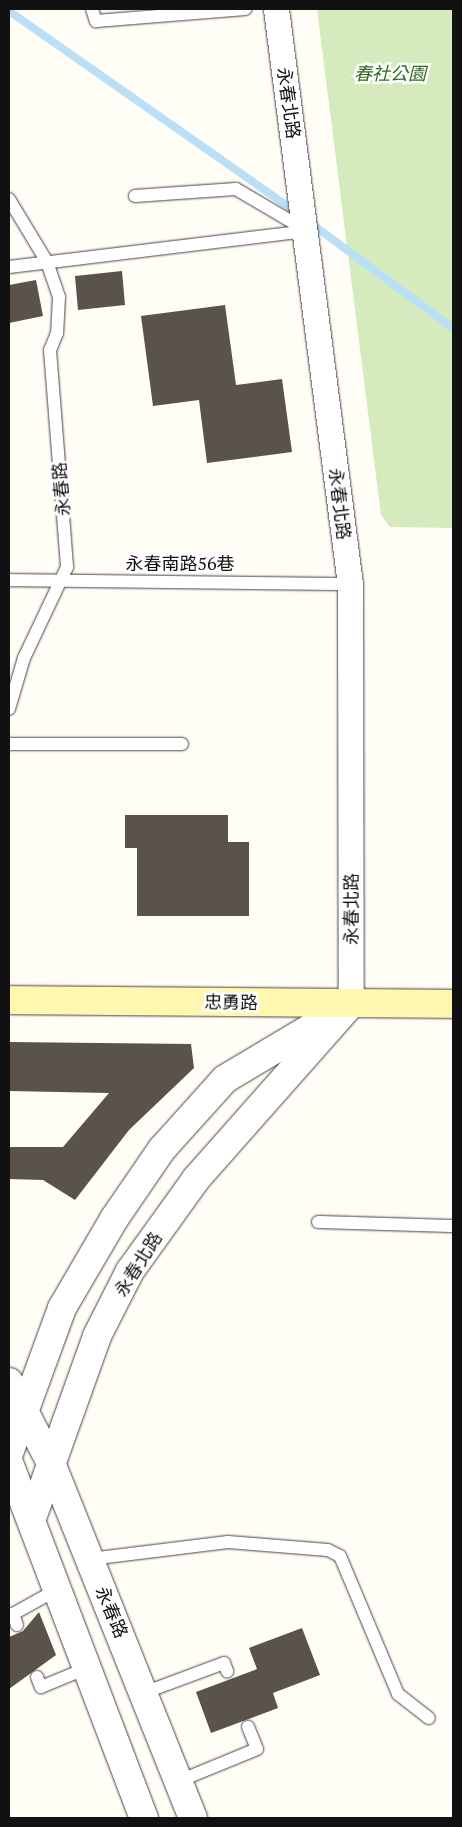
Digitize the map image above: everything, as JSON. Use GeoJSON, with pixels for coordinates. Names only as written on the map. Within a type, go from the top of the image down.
{"type":"FeatureCollection","features":[{"type":"Feature","properties":{"kind":"main road","name":"忠勇路"},"geometry":{"type":"LineString","coordinates":[[9,1000],[453,1004]]}},
{"type":"Feature","properties":{"kind":"street","name":"永春北路"},"geometry":{"type":"LineString","coordinates":[[32,1518],[97,1336],[130,1271],[196,1179],[351,1004],[350,584],[276,9]]}},
{"type":"Feature","properties":{"kind":"street"},"geometry":{"type":"LineString","coordinates":[[9,1452],[23,1408],[62,1308],[114,1218],[162,1149],[225,1079],[351,1004]]}},
{"type":"Feature","properties":{"kind":"street","name":"永春路"},"geometry":{"type":"LineString","coordinates":[[9,1382],[51,1463],[146,1692],[192,1818]]}},
{"type":"Feature","properties":{"kind":"street"},"geometry":{"type":"LineString","coordinates":[[9,1463],[32,1518],[144,1818]]}},
{"type":"Feature","properties":{"kind":"lane"},"geometry":{"type":"LineString","coordinates":[[92,9],[96,22],[246,9]]}},
{"type":"Feature","properties":{"kind":"lane"},"geometry":{"type":"LineString","coordinates":[[135,196],[236,189],[306,231]]}},
{"type":"Feature","properties":{"kind":"lane","name":"永春路"},"geometry":{"type":"LineString","coordinates":[[9,199],[47,262],[59,297],[57,333],[50,350],[67,567],[24,658],[9,709]]}},
{"type":"Feature","properties":{"kind":"lane"},"geometry":{"type":"LineString","coordinates":[[9,267],[306,231]]}},
{"type":"Feature","properties":{"kind":"lane","name":"永春南路56巷"},"geometry":{"type":"LineString","coordinates":[[9,580],[350,584]]}},
{"type":"Feature","properties":{"kind":"lane"},"geometry":{"type":"LineString","coordinates":[[9,744],[182,744]]}},
{"type":"Feature","properties":{"kind":"lane"},"geometry":{"type":"LineString","coordinates":[[318,1222],[453,1226]]}},
{"type":"Feature","properties":{"kind":"lane"},"geometry":{"type":"LineString","coordinates":[[90,1559],[228,1542],[328,1550],[340,1556],[398,1694],[429,1718]]}},
{"type":"Feature","properties":{"kind":"lane"},"geometry":{"type":"LineString","coordinates":[[16,1625],[13,1614],[58,1589]]}},
{"type":"Feature","properties":{"kind":"lane"},"geometry":{"type":"LineString","coordinates":[[146,1692],[224,1663],[227,1672]]}},
{"type":"Feature","properties":{"kind":"lane"},"geometry":{"type":"LineString","coordinates":[[37,1677],[42,1687],[87,1668]]}},
{"type":"Feature","properties":{"kind":"lane"},"geometry":{"type":"LineString","coordinates":[[180,1781],[257,1749],[248,1727]]}},
{"type":"Feature","properties":{"kind":"green space","name":"春社公園"},"geometry":{"type":"Polygon","coordinates":[[[317,9],[453,9],[453,528],[390,527],[381,515],[317,9]]]}},
{"type":"Feature","properties":{"kind":"building"},"geometry":{"type":"Polygon","coordinates":[[[122,271],[125,305],[78,310],[75,276],[122,271]]]}},
{"type":"Feature","properties":{"kind":"building"},"geometry":{"type":"Polygon","coordinates":[[[36,280],[43,316],[9,323],[9,285],[36,280]]]}},
{"type":"Feature","properties":{"kind":"building"},"geometry":{"type":"Polygon","coordinates":[[[225,305],[236,385],[282,379],[292,452],[207,463],[199,400],[153,406],[141,316],[225,305]]]}},
{"type":"Feature","properties":{"kind":"building"},"geometry":{"type":"Polygon","coordinates":[[[125,815],[228,815],[228,842],[249,842],[249,916],[137,916],[137,848],[125,848],[125,815]]]}},
{"type":"Feature","properties":{"kind":"building"},"geometry":{"type":"Polygon","coordinates":[[[9,1042],[191,1044],[194,1068],[129,1130],[75,1200],[43,1180],[9,1179],[9,1147],[63,1147],[109,1093],[9,1091],[9,1042]]]}},
{"type":"Feature","properties":{"kind":"building"},"geometry":{"type":"Polygon","coordinates":[[[39,1612],[56,1655],[9,1689],[9,1637],[23,1631],[39,1612]]]}},
{"type":"Feature","properties":{"kind":"building"},"geometry":{"type":"Polygon","coordinates":[[[302,1628],[320,1675],[273,1693],[278,1708],[211,1733],[196,1692],[257,1669],[249,1648],[302,1628]]]}},
{"type":"Feature","properties":{"kind":"waterway"},"geometry":{"type":"LineString","coordinates":[[9,11],[296,212]]}},
{"type":"Feature","properties":{"kind":"waterway"},"geometry":{"type":"LineString","coordinates":[[309,222],[453,328]]}}]}
